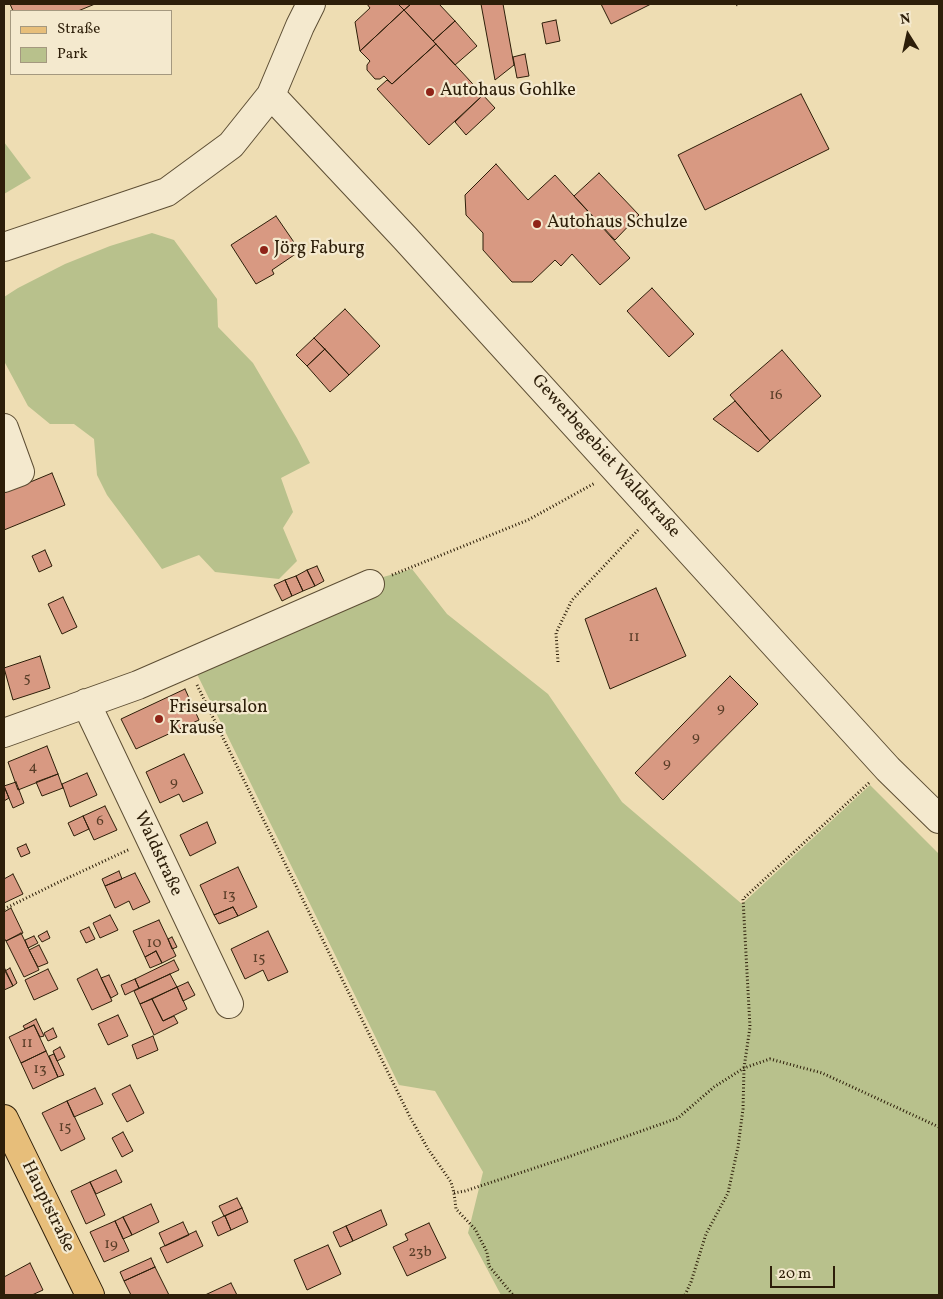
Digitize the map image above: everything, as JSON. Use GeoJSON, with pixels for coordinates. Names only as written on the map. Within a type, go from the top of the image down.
{"type":"FeatureCollection","features":[{"type":"Feature","properties":{"kind":"main road","name":"Hauptstraße"},"geometry":{"type":"LineString","coordinates":[[4,1122],[90,1295]]}},
{"type":"Feature","properties":{"kind":"street"},"geometry":{"type":"LineString","coordinates":[[4,247],[167,192],[231,145],[271,95],[311,4]]}},
{"type":"Feature","properties":{"kind":"street","name":"Gewerbegebiet Waldstraße"},"geometry":{"type":"LineString","coordinates":[[271,95],[350,178],[886,766],[939,819]]}},
{"type":"Feature","properties":{"kind":"street"},"geometry":{"type":"LineString","coordinates":[[4,428],[20,472],[4,478]]}},
{"type":"Feature","properties":{"kind":"street"},"geometry":{"type":"LineString","coordinates":[[4,733],[138,685],[370,584]]}},
{"type":"Feature","properties":{"kind":"street","name":"Waldstraße"},"geometry":{"type":"LineString","coordinates":[[86,703],[229,1004]]}},
{"type":"Feature","properties":{"kind":"path"},"geometry":{"type":"LineString","coordinates":[[370,584],[528,520],[618,471]]}},
{"type":"Feature","properties":{"kind":"path"},"geometry":{"type":"LineString","coordinates":[[558,662],[556,633],[572,600],[655,512]]}},
{"type":"Feature","properties":{"kind":"path"},"geometry":{"type":"LineString","coordinates":[[188,663],[204,700],[410,1117],[428,1149],[451,1182],[456,1209],[475,1229],[487,1252],[489,1266],[514,1295]]}},
{"type":"Feature","properties":{"kind":"path"},"geometry":{"type":"LineString","coordinates":[[685,1295],[706,1234],[728,1193],[738,1147],[743,1109],[744,1068],[750,1027],[743,899],[886,766]]}},
{"type":"Feature","properties":{"kind":"path"},"geometry":{"type":"LineString","coordinates":[[4,909],[151,841]]}},
{"type":"Feature","properties":{"kind":"path"},"geometry":{"type":"LineString","coordinates":[[454,1193],[568,1158],[678,1118],[714,1087],[744,1068],[770,1059],[822,1073],[939,1127]]}},
{"type":"Feature","properties":{"kind":"green space"},"geometry":{"type":"Polygon","coordinates":[[[4,142],[31,178],[4,194],[4,142]]]}},
{"type":"Feature","properties":{"kind":"green space"},"geometry":{"type":"Polygon","coordinates":[[[152,233],[174,240],[217,299],[218,327],[253,363],[310,463],[281,478],[293,512],[283,528],[297,561],[279,579],[215,572],[199,555],[162,569],[107,495],[97,475],[94,439],[74,424],[50,424],[28,406],[4,361],[4,297],[65,264],[110,246],[152,233]]]}},
{"type":"Feature","properties":{"kind":"green space"},"geometry":{"type":"Polygon","coordinates":[[[412,569],[447,614],[548,694],[622,802],[742,904],[870,785],[939,854],[939,1295],[501,1295],[468,1233],[483,1172],[435,1091],[399,1085],[195,670],[347,587],[412,569]]]}},
{"type":"Feature","properties":{"kind":"building"},"geometry":{"type":"Polygon","coordinates":[[[10,4],[95,4],[80,10],[13,10],[10,4]]]}},
{"type":"Feature","properties":{"kind":"building"},"geometry":{"type":"Polygon","coordinates":[[[367,4],[398,4],[404,10],[360,51],[355,22],[370,8],[367,4]]]}},
{"type":"Feature","properties":{"kind":"building"},"geometry":{"type":"Polygon","coordinates":[[[398,4],[411,4],[404,10],[398,4]]]}},
{"type":"Feature","properties":{"kind":"building"},"geometry":{"type":"Polygon","coordinates":[[[411,4],[439,4],[455,21],[433,41],[404,10],[411,4]]]}},
{"type":"Feature","properties":{"kind":"building"},"geometry":{"type":"Polygon","coordinates":[[[481,4],[503,4],[514,65],[495,80],[481,4]]]}},
{"type":"Feature","properties":{"kind":"building"},"geometry":{"type":"Polygon","coordinates":[[[601,4],[651,4],[611,24],[601,4]]]}},
{"type":"Feature","properties":{"kind":"building"},"geometry":{"type":"Polygon","coordinates":[[[404,10],[436,44],[392,84],[384,76],[380,79],[375,79],[367,70],[367,65],[370,61],[360,51],[404,10]]]}},
{"type":"Feature","properties":{"kind":"building"},"geometry":{"type":"Polygon","coordinates":[[[556,20],[560,41],[546,44],[542,23],[556,20]]]}},
{"type":"Feature","properties":{"kind":"building"},"geometry":{"type":"Polygon","coordinates":[[[455,21],[477,46],[455,65],[433,41],[455,21]]]}},
{"type":"Feature","properties":{"kind":"building","name":"Autohaus Gohlke"},"geometry":{"type":"Polygon","coordinates":[[[436,44],[483,95],[429,145],[377,89],[387,80],[392,84],[436,44]]]}},
{"type":"Feature","properties":{"kind":"building"},"geometry":{"type":"Polygon","coordinates":[[[525,54],[529,76],[517,78],[513,57],[525,54]]]}},
{"type":"Feature","properties":{"kind":"building"},"geometry":{"type":"Polygon","coordinates":[[[801,94],[829,149],[705,210],[678,155],[801,94]]]}},
{"type":"Feature","properties":{"kind":"building"},"geometry":{"type":"Polygon","coordinates":[[[483,95],[495,108],[466,135],[455,122],[483,95]]]}},
{"type":"Feature","properties":{"kind":"building","name":"Autohaus Schulze"},"geometry":{"type":"Polygon","coordinates":[[[496,164],[528,200],[555,175],[630,258],[600,285],[572,254],[561,266],[555,260],[532,282],[512,282],[483,250],[483,233],[466,215],[465,195],[496,164]]]}},
{"type":"Feature","properties":{"kind":"building"},"geometry":{"type":"Polygon","coordinates":[[[599,173],[639,215],[615,240],[574,196],[599,173]]]}},
{"type":"Feature","properties":{"kind":"building"},"geometry":{"type":"Polygon","coordinates":[[[276,216],[300,251],[272,270],[274,274],[256,284],[231,245],[276,216]]]}},
{"type":"Feature","properties":{"kind":"building"},"geometry":{"type":"Polygon","coordinates":[[[652,288],[694,334],[669,357],[627,311],[652,288]]]}},
{"type":"Feature","properties":{"kind":"building"},"geometry":{"type":"Polygon","coordinates":[[[345,309],[380,346],[349,375],[314,338],[345,309]]]}},
{"type":"Feature","properties":{"kind":"building"},"geometry":{"type":"Polygon","coordinates":[[[314,338],[325,349],[307,366],[296,355],[314,338]]]}},
{"type":"Feature","properties":{"kind":"building"},"geometry":{"type":"Polygon","coordinates":[[[325,349],[349,375],[330,392],[307,366],[325,349]]]}},
{"type":"Feature","properties":{"kind":"building"},"geometry":{"type":"Polygon","coordinates":[[[782,350],[821,396],[770,441],[730,395],[782,350]]]}},
{"type":"Feature","properties":{"kind":"building"},"geometry":{"type":"Polygon","coordinates":[[[735,401],[770,441],[758,452],[713,419],[735,401]]]}},
{"type":"Feature","properties":{"kind":"building"},"geometry":{"type":"Polygon","coordinates":[[[52,473],[65,505],[4,530],[4,493],[52,473]]]}},
{"type":"Feature","properties":{"kind":"building"},"geometry":{"type":"Polygon","coordinates":[[[45,550],[52,566],[39,572],[32,556],[45,550]]]}},
{"type":"Feature","properties":{"kind":"building"},"geometry":{"type":"Polygon","coordinates":[[[317,566],[324,581],[315,586],[307,570],[317,566]]]}},
{"type":"Feature","properties":{"kind":"building"},"geometry":{"type":"Polygon","coordinates":[[[307,570],[315,586],[303,591],[296,576],[307,570]]]}},
{"type":"Feature","properties":{"kind":"building"},"geometry":{"type":"Polygon","coordinates":[[[296,576],[303,591],[292,596],[285,580],[296,576]]]}},
{"type":"Feature","properties":{"kind":"building"},"geometry":{"type":"Polygon","coordinates":[[[285,580],[292,596],[282,601],[274,585],[285,580]]]}},
{"type":"Feature","properties":{"kind":"building"},"geometry":{"type":"Polygon","coordinates":[[[656,588],[686,656],[610,689],[585,619],[656,588]]]}},
{"type":"Feature","properties":{"kind":"building"},"geometry":{"type":"Polygon","coordinates":[[[63,597],[77,627],[62,634],[48,604],[63,597]]]}},
{"type":"Feature","properties":{"kind":"building"},"geometry":{"type":"Polygon","coordinates":[[[40,656],[50,688],[13,700],[4,668],[40,656]]]}},
{"type":"Feature","properties":{"kind":"building"},"geometry":{"type":"Polygon","coordinates":[[[730,676],[758,704],[663,800],[635,773],[730,676]]]}},
{"type":"Feature","properties":{"kind":"building"},"geometry":{"type":"Polygon","coordinates":[[[185,689],[199,720],[136,749],[121,719],[185,689]]]}},
{"type":"Feature","properties":{"kind":"building"},"geometry":{"type":"Polygon","coordinates":[[[47,746],[58,774],[18,790],[8,762],[47,746]]]}},
{"type":"Feature","properties":{"kind":"building"},"geometry":{"type":"Polygon","coordinates":[[[184,754],[203,793],[183,802],[179,794],[160,803],[146,772],[184,754]]]}},
{"type":"Feature","properties":{"kind":"building"},"geometry":{"type":"Polygon","coordinates":[[[87,773],[97,795],[70,807],[62,784],[87,773]]]}},
{"type":"Feature","properties":{"kind":"building"},"geometry":{"type":"Polygon","coordinates":[[[58,774],[63,788],[42,796],[36,782],[58,774]]]}},
{"type":"Feature","properties":{"kind":"building"},"geometry":{"type":"Polygon","coordinates":[[[16,782],[24,803],[13,808],[4,786],[16,782]]]}},
{"type":"Feature","properties":{"kind":"building"},"geometry":{"type":"Polygon","coordinates":[[[4,786],[9,798],[4,801],[4,786]]]}},
{"type":"Feature","properties":{"kind":"building"},"geometry":{"type":"Polygon","coordinates":[[[105,806],[117,830],[94,840],[83,816],[105,806]]]}},
{"type":"Feature","properties":{"kind":"building"},"geometry":{"type":"Polygon","coordinates":[[[83,816],[89,829],[74,836],[68,823],[83,816]]]}},
{"type":"Feature","properties":{"kind":"building"},"geometry":{"type":"Polygon","coordinates":[[[207,822],[216,843],[190,856],[180,835],[207,822]]]}},
{"type":"Feature","properties":{"kind":"building"},"geometry":{"type":"Polygon","coordinates":[[[26,844],[30,853],[21,857],[17,848],[26,844]]]}},
{"type":"Feature","properties":{"kind":"building"},"geometry":{"type":"Polygon","coordinates":[[[238,867],[257,907],[238,916],[233,907],[214,915],[200,885],[238,867]]]}},
{"type":"Feature","properties":{"kind":"building"},"geometry":{"type":"Polygon","coordinates":[[[119,871],[122,879],[105,886],[102,879],[119,871]]]}},
{"type":"Feature","properties":{"kind":"building"},"geometry":{"type":"Polygon","coordinates":[[[135,873],[150,902],[133,910],[129,901],[115,908],[105,886],[135,873]]]}},
{"type":"Feature","properties":{"kind":"building"},"geometry":{"type":"Polygon","coordinates":[[[13,874],[23,894],[4,903],[4,879],[13,874]]]}},
{"type":"Feature","properties":{"kind":"building"},"geometry":{"type":"Polygon","coordinates":[[[233,907],[238,916],[219,924],[214,915],[233,907]]]}},
{"type":"Feature","properties":{"kind":"building"},"geometry":{"type":"Polygon","coordinates":[[[11,908],[23,933],[6,941],[4,938],[4,912],[11,908]]]}},
{"type":"Feature","properties":{"kind":"building"},"geometry":{"type":"Polygon","coordinates":[[[110,915],[118,930],[100,938],[93,923],[110,915]]]}},
{"type":"Feature","properties":{"kind":"building"},"geometry":{"type":"Polygon","coordinates":[[[159,920],[176,956],[162,963],[156,951],[145,957],[133,931],[159,920]]]}},
{"type":"Feature","properties":{"kind":"building"},"geometry":{"type":"Polygon","coordinates":[[[89,927],[95,939],[86,943],[80,931],[89,927]]]}},
{"type":"Feature","properties":{"kind":"building"},"geometry":{"type":"Polygon","coordinates":[[[47,931],[50,938],[42,942],[38,936],[47,931]]]}},
{"type":"Feature","properties":{"kind":"building"},"geometry":{"type":"Polygon","coordinates":[[[268,931],[288,972],[268,981],[263,970],[245,979],[231,949],[268,931]]]}},
{"type":"Feature","properties":{"kind":"building"},"geometry":{"type":"Polygon","coordinates":[[[21,933],[39,970],[24,977],[6,941],[21,933]]]}},
{"type":"Feature","properties":{"kind":"building"},"geometry":{"type":"Polygon","coordinates":[[[34,936],[38,943],[28,948],[25,940],[34,936]]]}},
{"type":"Feature","properties":{"kind":"building"},"geometry":{"type":"Polygon","coordinates":[[[172,937],[177,947],[172,949],[168,939],[172,937]]]}},
{"type":"Feature","properties":{"kind":"building"},"geometry":{"type":"Polygon","coordinates":[[[39,945],[48,963],[38,967],[29,950],[39,945]]]}},
{"type":"Feature","properties":{"kind":"building"},"geometry":{"type":"Polygon","coordinates":[[[156,951],[162,963],[150,968],[145,957],[156,951]]]}},
{"type":"Feature","properties":{"kind":"building"},"geometry":{"type":"Polygon","coordinates":[[[174,960],[179,970],[139,988],[135,979],[174,960]]]}},
{"type":"Feature","properties":{"kind":"building"},"geometry":{"type":"Polygon","coordinates":[[[4,967],[13,986],[4,990],[4,967]]]}},
{"type":"Feature","properties":{"kind":"building"},"geometry":{"type":"Polygon","coordinates":[[[10,968],[17,983],[13,986],[5,971],[10,968]]]}},
{"type":"Feature","properties":{"kind":"building"},"geometry":{"type":"Polygon","coordinates":[[[48,969],[58,989],[34,1000],[25,980],[48,969]]]}},
{"type":"Feature","properties":{"kind":"building"},"geometry":{"type":"Polygon","coordinates":[[[97,969],[112,1001],[92,1010],[77,979],[97,969]]]}},
{"type":"Feature","properties":{"kind":"building"},"geometry":{"type":"Polygon","coordinates":[[[170,974],[177,987],[140,1004],[134,991],[170,974]]]}},
{"type":"Feature","properties":{"kind":"building"},"geometry":{"type":"Polygon","coordinates":[[[109,975],[118,994],[111,998],[101,978],[109,975]]]}},
{"type":"Feature","properties":{"kind":"building"},"geometry":{"type":"Polygon","coordinates":[[[135,979],[139,988],[125,995],[121,985],[135,979]]]}},
{"type":"Feature","properties":{"kind":"building"},"geometry":{"type":"Polygon","coordinates":[[[188,982],[195,995],[183,1001],[177,987],[188,982]]]}},
{"type":"Feature","properties":{"kind":"building"},"geometry":{"type":"Polygon","coordinates":[[[177,987],[187,1009],[163,1021],[152,999],[177,987]]]}},
{"type":"Feature","properties":{"kind":"building"},"geometry":{"type":"Polygon","coordinates":[[[152,999],[163,1021],[174,1016],[178,1023],[154,1035],[140,1004],[152,999]]]}},
{"type":"Feature","properties":{"kind":"building"},"geometry":{"type":"Polygon","coordinates":[[[118,1015],[128,1036],[108,1045],[98,1024],[118,1015]]]}},
{"type":"Feature","properties":{"kind":"building"},"geometry":{"type":"Polygon","coordinates":[[[36,1019],[44,1036],[40,1037],[34,1025],[25,1029],[23,1026],[36,1019]]]}},
{"type":"Feature","properties":{"kind":"building"},"geometry":{"type":"Polygon","coordinates":[[[34,1025],[46,1051],[21,1063],[9,1037],[34,1025]]]}},
{"type":"Feature","properties":{"kind":"building"},"geometry":{"type":"Polygon","coordinates":[[[53,1028],[57,1037],[48,1041],[44,1033],[53,1028]]]}},
{"type":"Feature","properties":{"kind":"building"},"geometry":{"type":"Polygon","coordinates":[[[153,1036],[158,1050],[137,1059],[132,1045],[153,1036]]]}},
{"type":"Feature","properties":{"kind":"building"},"geometry":{"type":"Polygon","coordinates":[[[60,1047],[65,1057],[57,1061],[53,1051],[60,1047]]]}},
{"type":"Feature","properties":{"kind":"building"},"geometry":{"type":"Polygon","coordinates":[[[46,1051],[58,1077],[33,1089],[21,1063],[46,1051]]]}},
{"type":"Feature","properties":{"kind":"building"},"geometry":{"type":"Polygon","coordinates":[[[54,1054],[64,1075],[58,1077],[49,1056],[54,1054]]]}},
{"type":"Feature","properties":{"kind":"building"},"geometry":{"type":"Polygon","coordinates":[[[130,1085],[144,1113],[127,1122],[112,1094],[130,1085]]]}},
{"type":"Feature","properties":{"kind":"building"},"geometry":{"type":"Polygon","coordinates":[[[95,1088],[103,1104],[74,1117],[67,1101],[95,1088]]]}},
{"type":"Feature","properties":{"kind":"building"},"geometry":{"type":"Polygon","coordinates":[[[67,1101],[85,1139],[61,1151],[42,1113],[67,1101]]]}},
{"type":"Feature","properties":{"kind":"building"},"geometry":{"type":"Polygon","coordinates":[[[123,1132],[133,1151],[122,1157],[112,1138],[123,1132]]]}},
{"type":"Feature","properties":{"kind":"building"},"geometry":{"type":"Polygon","coordinates":[[[116,1170],[122,1182],[96,1194],[90,1182],[116,1170]]]}},
{"type":"Feature","properties":{"kind":"building"},"geometry":{"type":"Polygon","coordinates":[[[90,1182],[105,1215],[86,1224],[71,1191],[90,1182]]]}},
{"type":"Feature","properties":{"kind":"building"},"geometry":{"type":"Polygon","coordinates":[[[237,1198],[242,1208],[224,1216],[219,1206],[237,1198]]]}},
{"type":"Feature","properties":{"kind":"building"},"geometry":{"type":"Polygon","coordinates":[[[151,1204],[159,1222],[132,1235],[123,1217],[151,1204]]]}},
{"type":"Feature","properties":{"kind":"building"},"geometry":{"type":"Polygon","coordinates":[[[242,1208],[248,1222],[231,1230],[225,1216],[242,1208]]]}},
{"type":"Feature","properties":{"kind":"building"},"geometry":{"type":"Polygon","coordinates":[[[381,1210],[387,1225],[353,1241],[346,1226],[381,1210]]]}},
{"type":"Feature","properties":{"kind":"building"},"geometry":{"type":"Polygon","coordinates":[[[224,1216],[231,1230],[218,1236],[212,1222],[224,1216]]]}},
{"type":"Feature","properties":{"kind":"building"},"geometry":{"type":"Polygon","coordinates":[[[123,1217],[132,1235],[123,1239],[115,1221],[123,1217]]]}},
{"type":"Feature","properties":{"kind":"building"},"geometry":{"type":"Polygon","coordinates":[[[115,1221],[129,1251],[104,1262],[90,1232],[115,1221]]]}},
{"type":"Feature","properties":{"kind":"building"},"geometry":{"type":"Polygon","coordinates":[[[183,1222],[189,1235],[165,1246],[159,1233],[183,1222]]]}},
{"type":"Feature","properties":{"kind":"building"},"geometry":{"type":"Polygon","coordinates":[[[429,1223],[446,1258],[407,1276],[393,1247],[408,1240],[405,1234],[429,1223]]]}},
{"type":"Feature","properties":{"kind":"building"},"geometry":{"type":"Polygon","coordinates":[[[346,1226],[353,1241],[340,1247],[333,1232],[346,1226]]]}},
{"type":"Feature","properties":{"kind":"building"},"geometry":{"type":"Polygon","coordinates":[[[196,1231],[203,1246],[167,1263],[160,1248],[196,1231]]]}},
{"type":"Feature","properties":{"kind":"building"},"geometry":{"type":"Polygon","coordinates":[[[328,1245],[341,1274],[307,1290],[294,1260],[328,1245]]]}},
{"type":"Feature","properties":{"kind":"building"},"geometry":{"type":"Polygon","coordinates":[[[151,1258],[155,1267],[124,1281],[120,1272],[151,1258]]]}},
{"type":"Feature","properties":{"kind":"building"},"geometry":{"type":"Polygon","coordinates":[[[30,1263],[43,1290],[32,1295],[4,1295],[4,1277],[30,1263]]]}},
{"type":"Feature","properties":{"kind":"building"},"geometry":{"type":"Polygon","coordinates":[[[155,1267],[169,1295],[131,1295],[124,1281],[155,1267]]]}},
{"type":"Feature","properties":{"kind":"building"},"geometry":{"type":"Polygon","coordinates":[[[231,1283],[237,1295],[205,1295],[231,1283]]]}},
{"type":"Feature","properties":{"kind":"place","name":"Autohaus Gohlke"},"geometry":{"type":"Point","coordinates":[430,92]}},
{"type":"Feature","properties":{"kind":"place","name":"Autohaus Schulze"},"geometry":{"type":"Point","coordinates":[537,224]}},
{"type":"Feature","properties":{"kind":"place","name":"Jörg Faburg"},"geometry":{"type":"Point","coordinates":[264,250]}},
{"type":"Feature","properties":{"kind":"place","name":"Friseursalon Krause"},"geometry":{"type":"Point","coordinates":[159,719]}}]}
